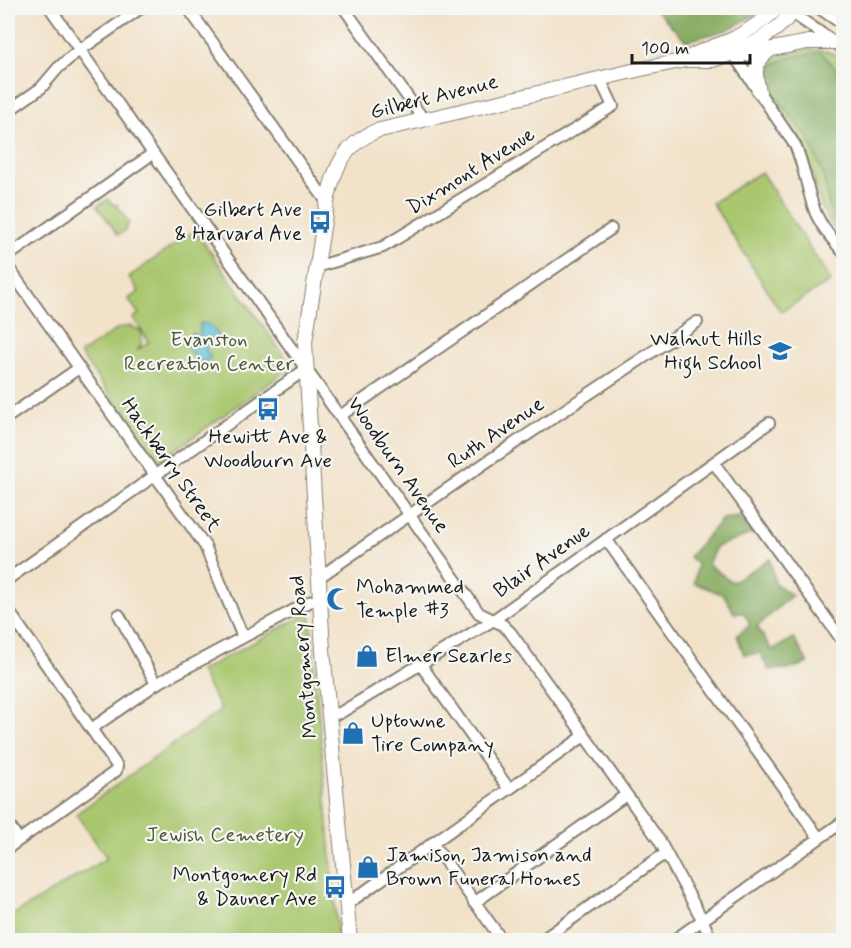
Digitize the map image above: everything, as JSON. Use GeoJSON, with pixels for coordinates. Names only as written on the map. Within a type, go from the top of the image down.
{"type":"FeatureCollection","features":[{"type":"Feature","properties":{"kind":"main road","name":"Gilbert Avenue"},"geometry":{"type":"LineString","coordinates":[[686,60],[698,52],[731,50],[753,27],[777,8]]}},
{"type":"Feature","properties":{"kind":"main road","name":"Gilbert Avenue"},"geometry":{"type":"LineString","coordinates":[[306,369],[305,342],[331,182],[340,161],[357,141],[376,131],[600,79],[686,60],[713,60],[731,50],[757,42],[777,28],[792,9]]}},
{"type":"Feature","properties":{"kind":"main road"},"geometry":{"type":"LineString","coordinates":[[731,50],[770,50],[807,42],[839,46]]}},
{"type":"Feature","properties":{"kind":"main road"},"geometry":{"type":"LineString","coordinates":[[759,91],[755,77],[756,69],[761,57],[770,50]]}},
{"type":"Feature","properties":{"kind":"main road","name":"Montgomery Road"},"geometry":{"type":"LineString","coordinates":[[306,369],[319,599],[350,940]]}},
{"type":"Feature","properties":{"kind":"street","name":"Woodburn Avenue"},"geometry":{"type":"LineString","coordinates":[[50,8],[340,416],[408,516],[479,613],[503,625],[511,633],[659,840],[711,940]]}},
{"type":"Feature","properties":{"kind":"street"},"geometry":{"type":"LineString","coordinates":[[8,111],[41,87],[57,68],[80,50],[141,8]]}},
{"type":"Feature","properties":{"kind":"street"},"geometry":{"type":"LineString","coordinates":[[189,8],[327,202]]}},
{"type":"Feature","properties":{"kind":"street"},"geometry":{"type":"LineString","coordinates":[[344,8],[424,120]]}},
{"type":"Feature","properties":{"kind":"street"},"geometry":{"type":"LineString","coordinates":[[819,8],[843,25]]}},
{"type":"Feature","properties":{"kind":"street"},"geometry":{"type":"LineString","coordinates":[[792,9],[839,46]]}},
{"type":"Feature","properties":{"kind":"street"},"geometry":{"type":"LineString","coordinates":[[731,50],[795,145],[816,213],[829,236],[843,253]]}},
{"type":"Feature","properties":{"kind":"street","name":"Dixmont Avenue"},"geometry":{"type":"LineString","coordinates":[[316,267],[383,248],[613,106],[600,79]]}},
{"type":"Feature","properties":{"kind":"street"},"geometry":{"type":"LineString","coordinates":[[8,256],[152,154]]}},
{"type":"Feature","properties":{"kind":"street"},"geometry":{"type":"LineString","coordinates":[[340,416],[612,229]]}},
{"type":"Feature","properties":{"kind":"street","name":"Hackberry Street"},"geometry":{"type":"LineString","coordinates":[[8,267],[205,546],[243,637]]}},
{"type":"Feature","properties":{"kind":"street","name":"Ruth Avenue"},"geometry":{"type":"LineString","coordinates":[[318,578],[697,322]]}},
{"type":"Feature","properties":{"kind":"street"},"geometry":{"type":"LineString","coordinates":[[8,417],[79,368]]}},
{"type":"Feature","properties":{"kind":"street"},"geometry":{"type":"LineString","coordinates":[[8,579],[306,369]]}},
{"type":"Feature","properties":{"kind":"street","name":"Blair Avenue"},"geometry":{"type":"LineString","coordinates":[[329,715],[340,713],[492,621],[769,423]]}},
{"type":"Feature","properties":{"kind":"street"},"geometry":{"type":"LineString","coordinates":[[714,463],[843,643]]}},
{"type":"Feature","properties":{"kind":"street"},"geometry":{"type":"LineString","coordinates":[[606,539],[819,838]]}},
{"type":"Feature","properties":{"kind":"street"},"geometry":{"type":"LineString","coordinates":[[91,729],[156,684],[309,602],[319,599]]}},
{"type":"Feature","properties":{"kind":"street"},"geometry":{"type":"LineString","coordinates":[[8,610],[117,766],[116,771],[8,848]]}},
{"type":"Feature","properties":{"kind":"street"},"geometry":{"type":"LineString","coordinates":[[119,615],[156,684]]}},
{"type":"Feature","properties":{"kind":"street"},"geometry":{"type":"LineString","coordinates":[[421,665],[509,789]]}},
{"type":"Feature","properties":{"kind":"street"},"geometry":{"type":"LineString","coordinates":[[347,904],[584,736]]}},
{"type":"Feature","properties":{"kind":"street"},"geometry":{"type":"LineString","coordinates":[[474,903],[626,795]]}},
{"type":"Feature","properties":{"kind":"street"},"geometry":{"type":"LineString","coordinates":[[674,940],[843,821]]}},
{"type":"Feature","properties":{"kind":"street"},"geometry":{"type":"LineString","coordinates":[[8,824],[19,840]]}},
{"type":"Feature","properties":{"kind":"street"},"geometry":{"type":"LineString","coordinates":[[432,843],[502,940]]}},
{"type":"Feature","properties":{"kind":"street"},"geometry":{"type":"LineString","coordinates":[[542,940],[660,857],[667,855]]}},
{"type":"Feature","properties":{"kind":"green space"},"geometry":{"type":"Polygon","coordinates":[[[654,8],[757,8],[759,13],[727,30],[686,41],[654,8]]]}},
{"type":"Feature","properties":{"kind":"green space"},"geometry":{"type":"Polygon","coordinates":[[[809,49],[827,51],[843,59],[843,243],[823,211],[802,142],[763,86],[766,84],[763,66],[768,61],[783,54],[809,49]]]}},
{"type":"Feature","properties":{"kind":"green space"},"geometry":{"type":"Polygon","coordinates":[[[821,52],[838,71],[843,81],[843,231],[831,217],[823,174],[808,138],[772,92],[769,77],[773,64],[791,57],[821,52]]]}},
{"type":"Feature","properties":{"kind":"green space"},"geometry":{"type":"Polygon","coordinates":[[[761,172],[831,281],[781,312],[712,203],[761,172]]]}},
{"type":"Feature","properties":{"kind":"green space"},"geometry":{"type":"Polygon","coordinates":[[[108,199],[112,204],[117,205],[129,223],[118,235],[97,206],[108,199]]]}},
{"type":"Feature","properties":{"kind":"green space","name":"Evanston Recreation Center"},"geometry":{"type":"Polygon","coordinates":[[[195,230],[292,367],[158,462],[80,354],[119,328],[132,326],[142,332],[141,346],[136,351],[149,342],[133,318],[139,314],[128,299],[139,292],[129,277],[195,230]]]}},
{"type":"Feature","properties":{"kind":"green space"},"geometry":{"type":"Polygon","coordinates":[[[740,517],[754,533],[716,547],[708,564],[732,582],[770,559],[775,583],[792,595],[757,627],[772,650],[794,638],[808,663],[790,669],[769,670],[760,653],[744,655],[737,635],[750,625],[744,613],[734,613],[724,595],[694,583],[697,564],[689,557],[722,519],[740,517]]]}},
{"type":"Feature","properties":{"kind":"green space","name":"Jewish Cemetery"},"geometry":{"type":"Polygon","coordinates":[[[310,612],[338,940],[8,940],[8,918],[107,858],[76,814],[221,710],[200,671],[310,612]]]}},
{"type":"Feature","properties":{"kind":"water"},"geometry":{"type":"Polygon","coordinates":[[[200,323],[213,328],[219,341],[212,342],[205,348],[211,357],[201,365],[182,341],[193,333],[197,337],[200,335],[200,323]]]}},
{"type":"Feature","properties":{"kind":"place","name":"Gilbert Ave & Harvard Ave"},"geometry":{"type":"Point","coordinates":[320,222]}},
{"type":"Feature","properties":{"kind":"place","name":"Walnut Hills High School"},"geometry":{"type":"Point","coordinates":[780,351]}},
{"type":"Feature","properties":{"kind":"place","name":"Hewitt Ave & Woodburn Ave"},"geometry":{"type":"Point","coordinates":[268,409]}},
{"type":"Feature","properties":{"kind":"place","name":"Mohammed Temple #3"},"geometry":{"type":"Point","coordinates":[338,599]}},
{"type":"Feature","properties":{"kind":"place","name":"Elmer Searles"},"geometry":{"type":"Point","coordinates":[367,656]}},
{"type":"Feature","properties":{"kind":"place","name":"Uptowne Tire Company"},"geometry":{"type":"Point","coordinates":[353,733]}},
{"type":"Feature","properties":{"kind":"place","name":"Jamison, Jamison and Brown Funeral Homes"},"geometry":{"type":"Point","coordinates":[368,867]}},
{"type":"Feature","properties":{"kind":"place","name":"Montgomery Rd & Dauner Ave"},"geometry":{"type":"Point","coordinates":[335,887]}}]}
